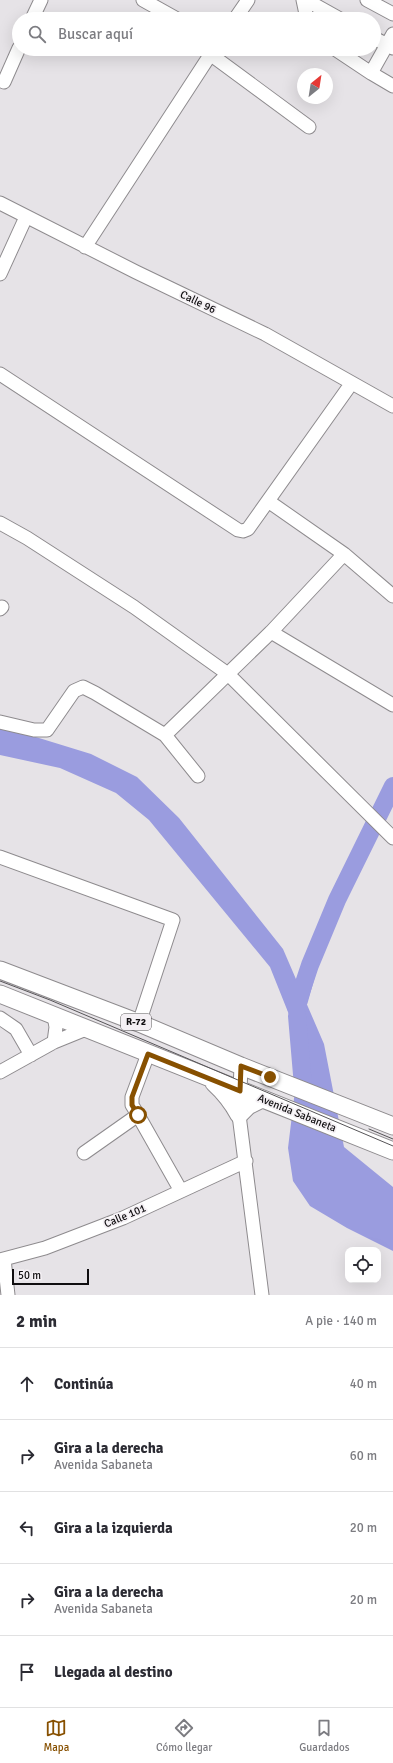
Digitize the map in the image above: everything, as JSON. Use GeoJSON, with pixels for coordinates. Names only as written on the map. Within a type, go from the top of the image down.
{"type":"FeatureCollection","features":[{"type":"Feature","properties":{"kind":"main road","name":"R-72"},"geometry":{"type":"LineString","coordinates":[[0,970],[139,1023],[241,1066],[393,1126]]}},
{"type":"Feature","properties":{"kind":"main road","name":"Avenida Sabaneta"},"geometry":{"type":"LineString","coordinates":[[0,994],[393,1151]]}},
{"type":"Feature","properties":{"kind":"main road"},"geometry":{"type":"LineString","coordinates":[[205,1075],[222,1090],[232,1103],[239,1116],[248,1106],[263,1100]]}},
{"type":"Feature","properties":{"kind":"street"},"geometry":{"type":"LineString","coordinates":[[35,12],[41,0]]}},
{"type":"Feature","properties":{"kind":"street"},"geometry":{"type":"LineString","coordinates":[[144,0],[165,12]]}},
{"type":"Feature","properties":{"kind":"street"},"geometry":{"type":"LineString","coordinates":[[240,12],[248,0]]}},
{"type":"Feature","properties":{"kind":"street"},"geometry":{"type":"LineString","coordinates":[[302,0],[305,12]]}},
{"type":"Feature","properties":{"kind":"street"},"geometry":{"type":"LineString","coordinates":[[306,0],[327,12]]}},
{"type":"Feature","properties":{"kind":"street"},"geometry":{"type":"LineString","coordinates":[[367,0],[393,14]]}},
{"type":"Feature","properties":{"kind":"street"},"geometry":{"type":"LineString","coordinates":[[371,73],[391,42],[381,40]]}},
{"type":"Feature","properties":{"kind":"street"},"geometry":{"type":"LineString","coordinates":[[4,82],[15,56]]}},
{"type":"Feature","properties":{"kind":"street"},"geometry":{"type":"LineString","coordinates":[[85,247],[209,56]]}},
{"type":"Feature","properties":{"kind":"street"},"geometry":{"type":"LineString","coordinates":[[218,56],[309,127]]}},
{"type":"Feature","properties":{"kind":"street"},"geometry":{"type":"LineString","coordinates":[[346,56],[393,86]]}},
{"type":"Feature","properties":{"kind":"street","name":"Calle 96"},"geometry":{"type":"LineString","coordinates":[[0,203],[85,247],[265,334],[351,384],[393,406]]}},
{"type":"Feature","properties":{"kind":"street"},"geometry":{"type":"LineString","coordinates":[[0,274],[26,217]]}},
{"type":"Feature","properties":{"kind":"street"},"geometry":{"type":"LineString","coordinates":[[0,374],[238,530],[243,531],[248,529],[351,384]]}},
{"type":"Feature","properties":{"kind":"street"},"geometry":{"type":"LineString","coordinates":[[268,501],[344,554],[393,596]]}},
{"type":"Feature","properties":{"kind":"street"},"geometry":{"type":"LineString","coordinates":[[0,523],[27,538],[134,607],[228,674],[390,836]]}},
{"type":"Feature","properties":{"kind":"street"},"geometry":{"type":"LineString","coordinates":[[165,735],[271,632],[344,554]]}},
{"type":"Feature","properties":{"kind":"street"},"geometry":{"type":"LineString","coordinates":[[271,632],[393,705]]}},
{"type":"Feature","properties":{"kind":"street"},"geometry":{"type":"LineString","coordinates":[[0,722],[34,730],[47,730],[74,690],[83,687],[165,735],[198,776]]}},
{"type":"Feature","properties":{"kind":"street"},"geometry":{"type":"LineString","coordinates":[[0,857],[173,920],[139,1023]]}},
{"type":"Feature","properties":{"kind":"street"},"geometry":{"type":"LineString","coordinates":[[54,1016],[56,1027],[54,1042]]}},
{"type":"Feature","properties":{"kind":"street"},"geometry":{"type":"LineString","coordinates":[[0,1018],[16,1029],[31,1054]]}},
{"type":"Feature","properties":{"kind":"street"},"geometry":{"type":"LineString","coordinates":[[0,1072],[54,1042],[86,1029]]}},
{"type":"Feature","properties":{"kind":"street"},"geometry":{"type":"LineString","coordinates":[[148,1054],[132,1097],[132,1105],[180,1191]]}},
{"type":"Feature","properties":{"kind":"street"},"geometry":{"type":"LineString","coordinates":[[241,1066],[239,1116],[246,1161],[262,1295]]}},
{"type":"Feature","properties":{"kind":"street"},"geometry":{"type":"LineString","coordinates":[[84,1153],[138,1115]]}},
{"type":"Feature","properties":{"kind":"street","name":"Calle 101"},"geometry":{"type":"LineString","coordinates":[[2,1260],[44,1248],[123,1218],[246,1161]]}},
{"type":"Feature","properties":{"kind":"street"},"geometry":{"type":"LineString","coordinates":[[2,1260],[8,1295]]}},
{"type":"Feature","properties":{"kind":"water"},"geometry":{"type":"Polygon","coordinates":[[[0,726],[91,754],[137,777],[179,818],[283,949],[324,1044],[344,1147],[393,1187],[393,1251],[347,1228],[310,1206],[293,1181],[288,1148],[297,1074],[304,1052],[270,967],[149,820],[116,793],[60,768],[0,755],[0,726]]]}},
{"type":"Feature","properties":{"kind":"waterway"},"geometry":{"type":"LineString","coordinates":[[296,1007],[310,965],[337,900],[393,786]]}},
{"type":"Feature","properties":{"kind":"waterway"},"geometry":{"type":"LineString","coordinates":[[382,822],[393,801]]}},
{"type":"Feature","properties":{"kind":"waterway"},"geometry":{"type":"LineString","coordinates":[[306,1003],[322,946],[378,829]]}},
{"type":"Feature","properties":{"kind":"waterway"},"geometry":{"type":"LineString","coordinates":[[297,1016],[303,1086]]}},
{"type":"Feature","properties":{"kind":"tram line"},"geometry":{"type":"LineString","coordinates":[[0,981],[50,1000],[393,1146]]}},
{"type":"Feature","properties":{"kind":"tram line"},"geometry":{"type":"LineString","coordinates":[[369,1129],[393,1139]]}},
{"type":"Feature","properties":{"kind":"route"},"geometry":{"type":"LineString","coordinates":[[138,1115],[132,1105],[132,1097],[148,1054],[205,1075],[240,1091],[241,1066],[270,1077]]}}]}
